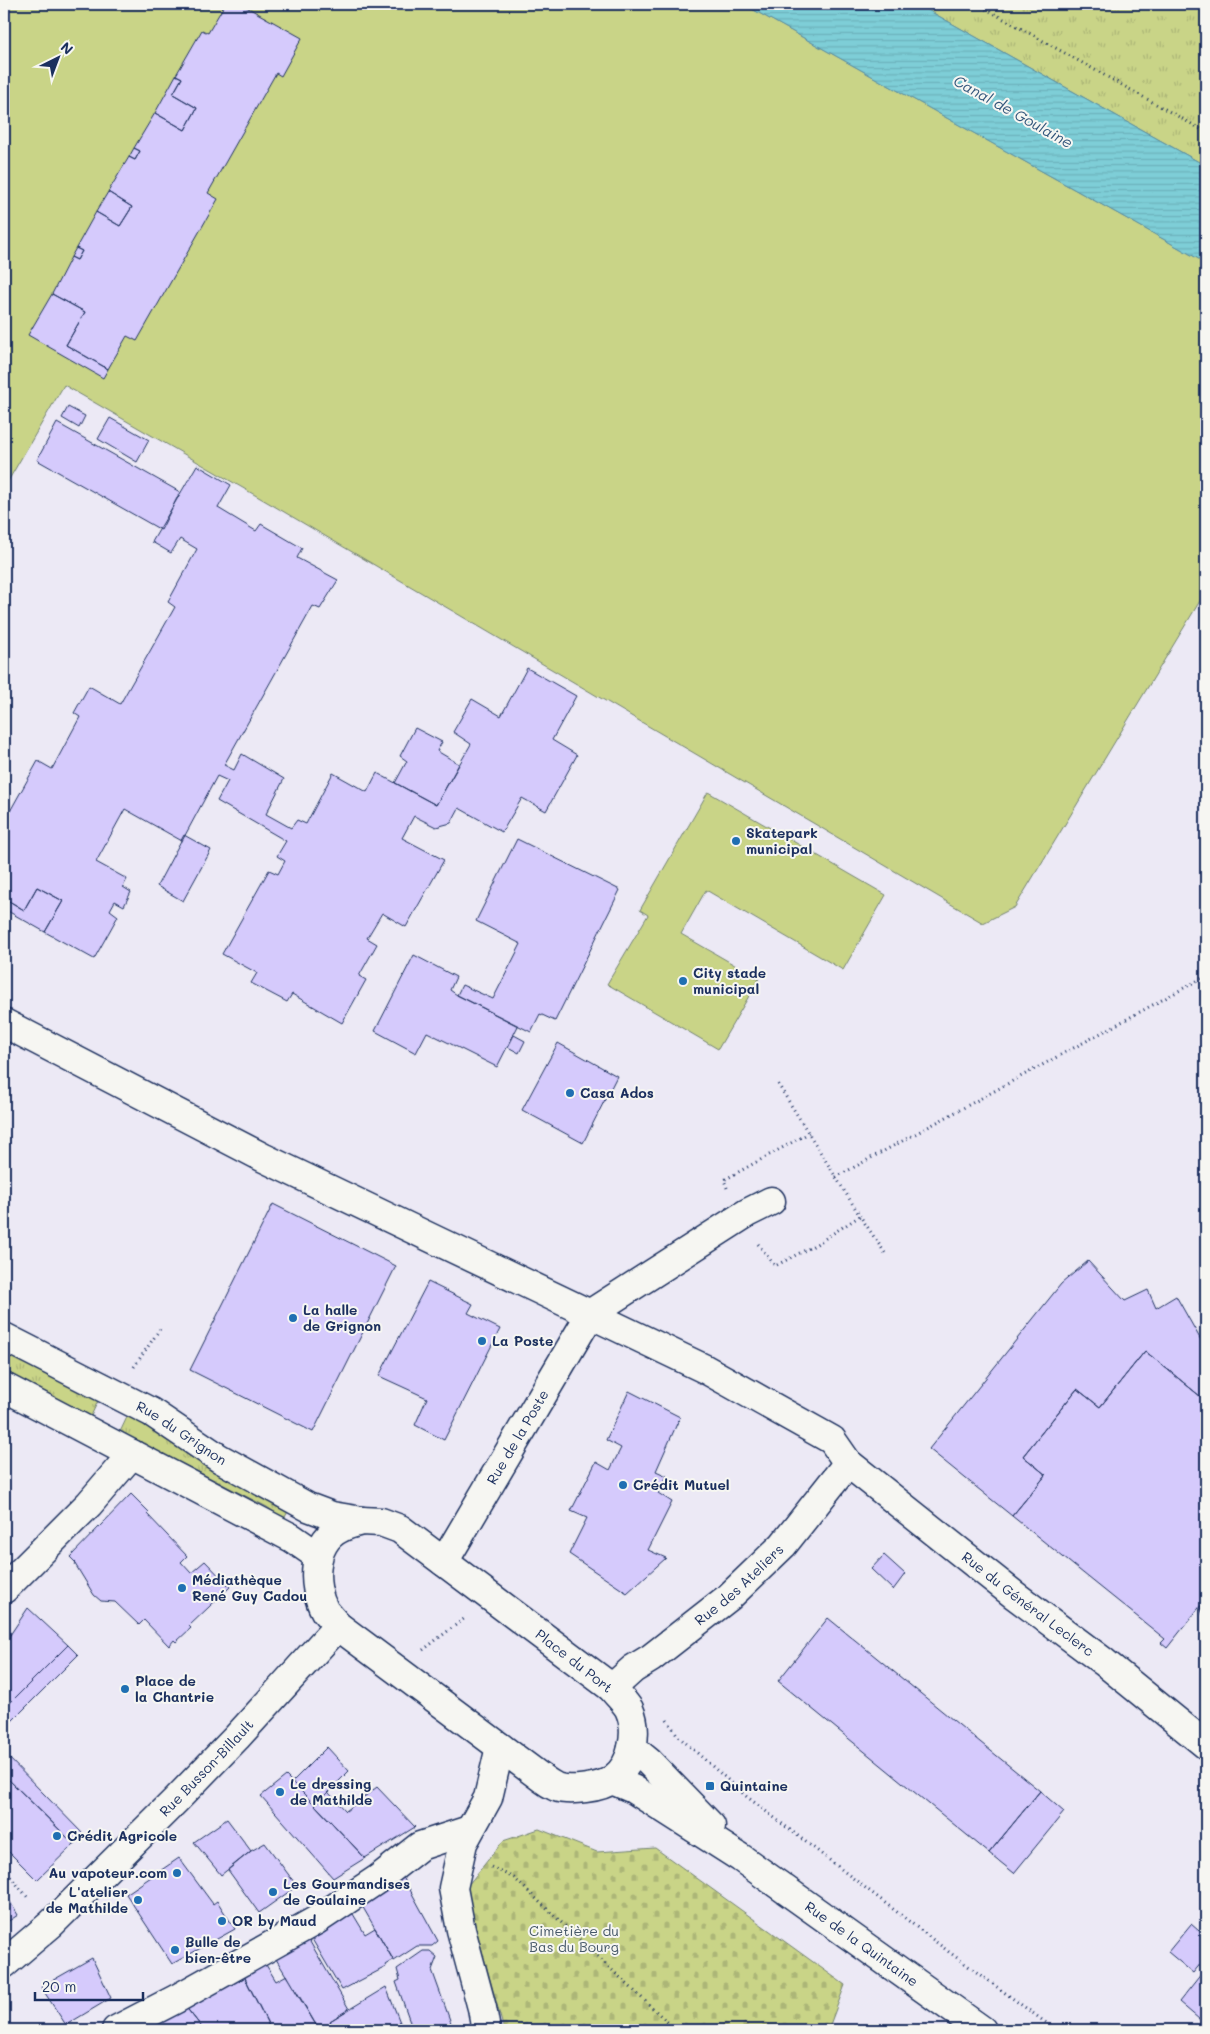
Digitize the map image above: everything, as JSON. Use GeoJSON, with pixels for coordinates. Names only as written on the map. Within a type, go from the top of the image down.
{"type":"FeatureCollection","features":[{"type":"Feature","properties":{"kind":"street","name":"Rue du Général Leclerc"},"geometry":{"type":"LineString","coordinates":[[4,1023],[264,1158],[591,1313],[653,1345],[706,1368],[832,1440],[848,1463],[1012,1594],[1104,1662],[1206,1745]]}},
{"type":"Feature","properties":{"kind":"street"},"geometry":{"type":"LineString","coordinates":[[591,1313],[747,1213],[771,1201]]}},
{"type":"Feature","properties":{"kind":"street","name":"Rue de la Poste"},"geometry":{"type":"LineString","coordinates":[[444,1562],[591,1313]]}},
{"type":"Feature","properties":{"kind":"street","name":"Rue du Grignon"},"geometry":{"type":"LineString","coordinates":[[4,1337],[151,1412],[218,1458],[308,1507],[332,1516],[362,1521]]}},
{"type":"Feature","properties":{"kind":"street"},"geometry":{"type":"LineString","coordinates":[[4,1387],[292,1538],[318,1556],[316,1575],[319,1594],[325,1610],[338,1626],[543,1779],[558,1788],[575,1790],[612,1780]]}},
{"type":"Feature","properties":{"kind":"street"},"geometry":{"type":"LineString","coordinates":[[4,1589],[88,1504],[132,1454]]}},
{"type":"Feature","properties":{"kind":"street","name":"Rue des Ateliers"},"geometry":{"type":"LineString","coordinates":[[612,1688],[633,1669],[651,1658],[729,1597],[782,1545],[848,1463]]}},
{"type":"Feature","properties":{"kind":"street","name":"Place du Port"},"geometry":{"type":"LineString","coordinates":[[318,1556],[325,1543],[338,1529],[362,1521],[381,1522],[400,1529],[612,1688],[629,1708],[635,1730],[632,1748],[624,1768],[612,1780]]}},
{"type":"Feature","properties":{"kind":"street","name":"Rue Busson-Billault"},"geometry":{"type":"LineString","coordinates":[[4,1964],[51,1924],[237,1737],[338,1626]]}},
{"type":"Feature","properties":{"kind":"street"},"geometry":{"type":"LineString","coordinates":[[486,2030],[461,1930],[454,1888],[463,1843],[488,1798],[500,1746]]}},
{"type":"Feature","properties":{"kind":"street","name":"Rue de la Quintaine"},"geometry":{"type":"LineString","coordinates":[[632,1748],[649,1762],[741,1858]]}},
{"type":"Feature","properties":{"kind":"street","name":"Rue de la Quintaine"},"geometry":{"type":"LineString","coordinates":[[612,1780],[633,1789],[741,1858],[982,2030]]}},
{"type":"Feature","properties":{"kind":"street"},"geometry":{"type":"LineString","coordinates":[[116,2030],[316,1921],[378,1879],[420,1846],[469,1830]]}},
{"type":"Feature","properties":{"kind":"path"},"geometry":{"type":"LineString","coordinates":[[976,4],[1206,132]]}},
{"type":"Feature","properties":{"kind":"path"},"geometry":{"type":"LineString","coordinates":[[836,1177],[1206,976]]}},
{"type":"Feature","properties":{"kind":"path"},"geometry":{"type":"LineString","coordinates":[[778,1084],[860,1216]]}},
{"type":"Feature","properties":{"kind":"path"},"geometry":{"type":"LineString","coordinates":[[398,1669],[492,1598]]}},
{"type":"Feature","properties":{"kind":"path"},"geometry":{"type":"LineString","coordinates":[[664,1715],[679,1737],[746,1796],[942,1946],[1056,2030]]}},
{"type":"Feature","properties":{"kind":"path"},"geometry":{"type":"LineString","coordinates":[[490,1866],[514,1878],[676,2030]]}},
{"type":"Feature","properties":{"kind":"path"},"geometry":{"type":"LineString","coordinates":[[4,1869],[51,1924]]}},
{"type":"Feature","properties":{"kind":"green space"},"geometry":{"type":"Polygon","coordinates":[[[4,4],[743,4],[1206,263],[1206,591],[1015,907],[983,923],[274,506],[64,385],[4,488],[4,4]]]}},
{"type":"Feature","properties":{"kind":"green space"},"geometry":{"type":"Polygon","coordinates":[[[917,4],[1206,4],[1206,166],[917,4]]]}},
{"type":"Feature","properties":{"kind":"green space","name":"Skatepark municipal"},"geometry":{"type":"Polygon","coordinates":[[[708,792],[886,895],[843,970],[706,890],[681,934],[759,979],[718,1049],[607,984],[648,915],[640,910],[708,792]]]}},
{"type":"Feature","properties":{"kind":"green space"},"geometry":{"type":"Polygon","coordinates":[[[4,1353],[98,1401],[90,1418],[4,1374],[4,1353]]]}},
{"type":"Feature","properties":{"kind":"green space"},"geometry":{"type":"Polygon","coordinates":[[[128,1415],[293,1502],[284,1519],[267,1507],[120,1432],[128,1415]]]}},
{"type":"Feature","properties":{"kind":"green space","name":"Cimetière du Bas du Bourg"},"geometry":{"type":"Polygon","coordinates":[[[539,1829],[597,1852],[655,1848],[845,1985],[828,2030],[504,2030],[465,1889],[503,1841],[539,1829]]]}},
{"type":"Feature","properties":{"kind":"water","name":"Canal de Goulaine"},"geometry":{"type":"Polygon","coordinates":[[[743,4],[917,4],[1206,166],[1206,263],[743,4]]]}},
{"type":"Feature","properties":{"kind":"building"},"geometry":{"type":"Polygon","coordinates":[[[225,4],[241,4],[302,38],[281,76],[276,73],[208,193],[218,199],[137,341],[127,336],[108,369],[66,345],[85,312],[52,294],[71,257],[77,260],[82,251],[76,248],[96,212],[120,226],[132,207],[108,192],[129,157],[135,160],[140,151],[134,148],[155,113],[185,130],[197,108],[173,94],[182,78],[176,75],[202,30],[208,33],[225,4]]]}},
{"type":"Feature","properties":{"kind":"building"},"geometry":{"type":"Polygon","coordinates":[[[176,75],[182,78],[173,94],[197,108],[185,130],[155,113],[176,75]]]}},
{"type":"Feature","properties":{"kind":"building"},"geometry":{"type":"Polygon","coordinates":[[[134,148],[140,151],[135,160],[129,157],[134,148]]]}},
{"type":"Feature","properties":{"kind":"building"},"geometry":{"type":"Polygon","coordinates":[[[108,192],[132,207],[120,226],[96,212],[108,192]]]}},
{"type":"Feature","properties":{"kind":"building"},"geometry":{"type":"Polygon","coordinates":[[[76,248],[82,251],[77,260],[71,257],[76,248]]]}},
{"type":"Feature","properties":{"kind":"building"},"geometry":{"type":"Polygon","coordinates":[[[52,294],[85,312],[66,345],[108,369],[103,378],[28,335],[52,294]]]}},
{"type":"Feature","properties":{"kind":"building"},"geometry":{"type":"Polygon","coordinates":[[[68,407],[85,416],[79,428],[62,418],[68,407]]]}},
{"type":"Feature","properties":{"kind":"building"},"geometry":{"type":"Polygon","coordinates":[[[110,418],[149,440],[137,462],[98,439],[110,418]]]}},
{"type":"Feature","properties":{"kind":"building"},"geometry":{"type":"Polygon","coordinates":[[[57,423],[180,492],[161,530],[37,460],[57,423]]]}},
{"type":"Feature","properties":{"kind":"building"},"geometry":{"type":"Polygon","coordinates":[[[197,465],[231,485],[218,508],[256,531],[261,524],[302,548],[297,558],[338,580],[320,609],[313,606],[224,765],[234,770],[242,754],[284,779],[266,814],[291,828],[297,820],[306,824],[333,773],[367,792],[377,773],[436,805],[471,744],[453,732],[472,699],[501,716],[527,668],[576,696],[552,740],[577,755],[546,811],[522,798],[502,832],[459,808],[451,823],[436,827],[414,816],[402,838],[444,860],[406,927],[382,913],[367,938],[377,944],[359,976],[366,980],[342,1023],[292,994],[287,1002],[251,983],[257,973],[222,954],[269,870],[278,874],[285,861],[277,856],[286,841],[217,801],[228,781],[217,776],[182,841],[125,809],[96,862],[127,879],[123,887],[131,892],[124,906],[115,901],[110,910],[118,916],[94,959],[45,932],[63,901],[37,887],[24,910],[4,898],[4,822],[38,761],[52,769],[80,717],[74,713],[89,686],[120,704],[175,607],[168,602],[197,549],[180,539],[171,553],[152,542],[197,465]]]}},
{"type":"Feature","properties":{"kind":"building"},"geometry":{"type":"Polygon","coordinates":[[[415,728],[442,742],[437,751],[459,764],[436,805],[395,783],[407,761],[400,756],[415,728]]]}},
{"type":"Feature","properties":{"kind":"building"},"geometry":{"type":"Polygon","coordinates":[[[184,835],[211,850],[183,901],[157,886],[184,835]]]}},
{"type":"Feature","properties":{"kind":"building"},"geometry":{"type":"Polygon","coordinates":[[[517,839],[620,890],[555,1021],[540,1014],[531,1032],[457,995],[462,985],[493,999],[521,944],[476,921],[517,839]]]}},
{"type":"Feature","properties":{"kind":"building"},"geometry":{"type":"Polygon","coordinates":[[[37,887],[63,901],[45,932],[4,909],[4,898],[24,910],[37,887]]]}},
{"type":"Feature","properties":{"kind":"building"},"geometry":{"type":"Polygon","coordinates":[[[414,955],[456,977],[450,990],[457,995],[518,1026],[497,1067],[427,1032],[416,1053],[375,1031],[414,955]]]}},
{"type":"Feature","properties":{"kind":"building"},"geometry":{"type":"Polygon","coordinates":[[[514,1035],[525,1041],[519,1053],[508,1047],[514,1035]]]}},
{"type":"Feature","properties":{"kind":"building","name":"Casa Ados"},"geometry":{"type":"Polygon","coordinates":[[[558,1043],[617,1076],[583,1143],[522,1110],[558,1043]]]}},
{"type":"Feature","properties":{"kind":"building","name":"La halle de Grignon"},"geometry":{"type":"Polygon","coordinates":[[[273,1204],[396,1266],[313,1432],[190,1370],[273,1204]]]}},
{"type":"Feature","properties":{"kind":"building"},"geometry":{"type":"Polygon","coordinates":[[[1088,1261],[1125,1301],[1148,1290],[1156,1308],[1176,1296],[1206,1349],[1206,1401],[1145,1351],[1100,1407],[1077,1389],[1023,1456],[1046,1475],[1012,1516],[929,1449],[1061,1284],[1088,1261]]]}},
{"type":"Feature","properties":{"kind":"building"},"geometry":{"type":"Polygon","coordinates":[[[428,1282],[473,1304],[468,1313],[500,1329],[444,1440],[415,1425],[427,1398],[379,1376],[428,1282]]]}},
{"type":"Feature","properties":{"kind":"building"},"geometry":{"type":"Polygon","coordinates":[[[1145,1351],[1206,1401],[1206,1599],[1167,1648],[1161,1643],[1165,1639],[1012,1516],[1046,1475],[1023,1456],[1035,1441],[1077,1389],[1100,1407],[1145,1351]]]}},
{"type":"Feature","properties":{"kind":"building","name":"Crédit Mutuel"},"geometry":{"type":"Polygon","coordinates":[[[629,1391],[680,1417],[656,1471],[667,1476],[658,1493],[672,1502],[648,1550],[666,1558],[627,1593],[569,1554],[587,1518],[571,1511],[596,1462],[610,1470],[621,1448],[606,1440],[629,1391]]]}},
{"type":"Feature","properties":{"kind":"building"},"geometry":{"type":"Polygon","coordinates":[[[131,1494],[149,1512],[147,1514],[187,1556],[181,1562],[191,1573],[205,1561],[230,1587],[189,1626],[191,1628],[169,1646],[144,1620],[139,1625],[115,1602],[101,1601],[94,1595],[76,1563],[70,1557],[131,1494]]]}},
{"type":"Feature","properties":{"kind":"building"},"geometry":{"type":"Polygon","coordinates":[[[884,1555],[905,1574],[893,1590],[871,1569],[884,1555]]]}},
{"type":"Feature","properties":{"kind":"building"},"geometry":{"type":"Polygon","coordinates":[[[1206,1599],[1206,1622],[1200,1607],[1206,1599]]]}},
{"type":"Feature","properties":{"kind":"building"},"geometry":{"type":"Polygon","coordinates":[[[28,1608],[68,1645],[4,1709],[4,1644],[28,1608]]]}},
{"type":"Feature","properties":{"kind":"building"},"geometry":{"type":"Polygon","coordinates":[[[828,1618],[1040,1791],[989,1853],[778,1681],[828,1618]]]}},
{"type":"Feature","properties":{"kind":"building"},"geometry":{"type":"Polygon","coordinates":[[[68,1645],[78,1655],[4,1729],[4,1709],[68,1645]]]}},
{"type":"Feature","properties":{"kind":"building"},"geometry":{"type":"Polygon","coordinates":[[[327,1747],[349,1771],[315,1805],[292,1782],[327,1747]]]}},
{"type":"Feature","properties":{"kind":"building"},"geometry":{"type":"Polygon","coordinates":[[[4,1753],[84,1835],[76,1843],[74,1844],[4,1775],[4,1753]]]}},
{"type":"Feature","properties":{"kind":"building"},"geometry":{"type":"Polygon","coordinates":[[[4,1775],[74,1844],[37,1880],[4,1847],[4,1775]]]}},
{"type":"Feature","properties":{"kind":"building"},"geometry":{"type":"Polygon","coordinates":[[[286,1776],[365,1858],[333,1878],[261,1796],[286,1776]]]}},
{"type":"Feature","properties":{"kind":"building"},"geometry":{"type":"Polygon","coordinates":[[[377,1787],[415,1827],[365,1858],[315,1805],[328,1792],[346,1811],[377,1787]]]}},
{"type":"Feature","properties":{"kind":"building"},"geometry":{"type":"Polygon","coordinates":[[[1040,1791],[1064,1812],[1014,1873],[989,1853],[1040,1791]]]}},
{"type":"Feature","properties":{"kind":"building"},"geometry":{"type":"Polygon","coordinates":[[[227,1819],[251,1851],[221,1875],[194,1842],[227,1819]]]}},
{"type":"Feature","properties":{"kind":"building"},"geometry":{"type":"Polygon","coordinates":[[[265,1843],[297,1886],[259,1913],[228,1870],[251,1851],[265,1843]]]}},
{"type":"Feature","properties":{"kind":"building"},"geometry":{"type":"Polygon","coordinates":[[[179,1858],[213,1904],[217,1901],[235,1929],[172,1964],[126,1894],[179,1858]]]}},
{"type":"Feature","properties":{"kind":"building"},"geometry":{"type":"Polygon","coordinates":[[[403,1877],[438,1941],[432,1946],[417,1946],[394,1961],[361,1904],[403,1877]]]}},
{"type":"Feature","properties":{"kind":"building"},"geometry":{"type":"Polygon","coordinates":[[[4,1892],[18,1915],[4,1924],[4,1892]]]}},
{"type":"Feature","properties":{"kind":"building"},"geometry":{"type":"Polygon","coordinates":[[[350,1909],[365,1934],[375,1928],[393,1960],[385,1965],[386,1967],[342,1990],[309,1934],[350,1909]]]}},
{"type":"Feature","properties":{"kind":"building"},"geometry":{"type":"Polygon","coordinates":[[[1191,1924],[1206,1937],[1206,1957],[1193,1973],[1168,1952],[1191,1924]]]}},
{"type":"Feature","properties":{"kind":"building"},"geometry":{"type":"Polygon","coordinates":[[[306,1935],[349,2009],[330,2021],[335,2030],[319,2030],[273,1954],[306,1935]]]}},
{"type":"Feature","properties":{"kind":"building"},"geometry":{"type":"Polygon","coordinates":[[[423,1951],[430,1951],[437,1957],[432,1970],[451,2023],[435,2030],[413,2030],[396,1982],[400,1980],[397,1969],[423,1951]]]}},
{"type":"Feature","properties":{"kind":"building"},"geometry":{"type":"Polygon","coordinates":[[[92,1958],[111,1998],[66,2025],[41,1987],[92,1958]]]}},
{"type":"Feature","properties":{"kind":"building"},"geometry":{"type":"Polygon","coordinates":[[[263,1960],[276,1981],[287,1975],[319,2030],[271,2030],[242,1972],[263,1960]]]}},
{"type":"Feature","properties":{"kind":"building"},"geometry":{"type":"Polygon","coordinates":[[[1206,1968],[1206,2025],[1179,2002],[1206,1968]]]}},
{"type":"Feature","properties":{"kind":"building"},"geometry":{"type":"Polygon","coordinates":[[[242,1972],[271,2030],[204,2030],[185,2006],[242,1972]]]}},
{"type":"Feature","properties":{"kind":"building"},"geometry":{"type":"Polygon","coordinates":[[[386,1987],[403,2030],[335,2030],[330,2021],[386,1987]]]}},
{"type":"Feature","properties":{"kind":"building"},"geometry":{"type":"Polygon","coordinates":[[[185,2006],[204,2030],[142,2030],[185,2006]]]}},
{"type":"Feature","properties":{"kind":"place","name":"Skatepark municipal"},"geometry":{"type":"Point","coordinates":[736,841]}},
{"type":"Feature","properties":{"kind":"place","name":"City stade municipal"},"geometry":{"type":"Point","coordinates":[683,981]}},
{"type":"Feature","properties":{"kind":"place","name":"Casa Ados"},"geometry":{"type":"Point","coordinates":[570,1093]}},
{"type":"Feature","properties":{"kind":"place","name":"La halle de Grignon"},"geometry":{"type":"Point","coordinates":[293,1318]}},
{"type":"Feature","properties":{"kind":"place","name":"La Poste"},"geometry":{"type":"Point","coordinates":[482,1341]}},
{"type":"Feature","properties":{"kind":"place","name":"Crédit Mutuel"},"geometry":{"type":"Point","coordinates":[623,1485]}},
{"type":"Feature","properties":{"kind":"place","name":"Médiathèque René Guy Cadou"},"geometry":{"type":"Point","coordinates":[182,1588]}},
{"type":"Feature","properties":{"kind":"place","name":"Place de la Chantrie"},"geometry":{"type":"Point","coordinates":[125,1689]}},
{"type":"Feature","properties":{"kind":"place","name":"Quintaine"},"geometry":{"type":"Point","coordinates":[710,1786]}},
{"type":"Feature","properties":{"kind":"place","name":"Le dressing de Mathilde"},"geometry":{"type":"Point","coordinates":[280,1792]}},
{"type":"Feature","properties":{"kind":"place","name":"Crédit Agricole"},"geometry":{"type":"Point","coordinates":[57,1836]}},
{"type":"Feature","properties":{"kind":"place","name":"Au vapoteur.com"},"geometry":{"type":"Point","coordinates":[177,1873]}},
{"type":"Feature","properties":{"kind":"place","name":"Les Gourmandises de Goulaine"},"geometry":{"type":"Point","coordinates":[273,1892]}},
{"type":"Feature","properties":{"kind":"place","name":"L'atelier de Mathilde"},"geometry":{"type":"Point","coordinates":[138,1900]}},
{"type":"Feature","properties":{"kind":"place","name":"OR by Maud"},"geometry":{"type":"Point","coordinates":[222,1921]}},
{"type":"Feature","properties":{"kind":"place","name":"Bulle de bien-être"},"geometry":{"type":"Point","coordinates":[175,1950]}}]}
